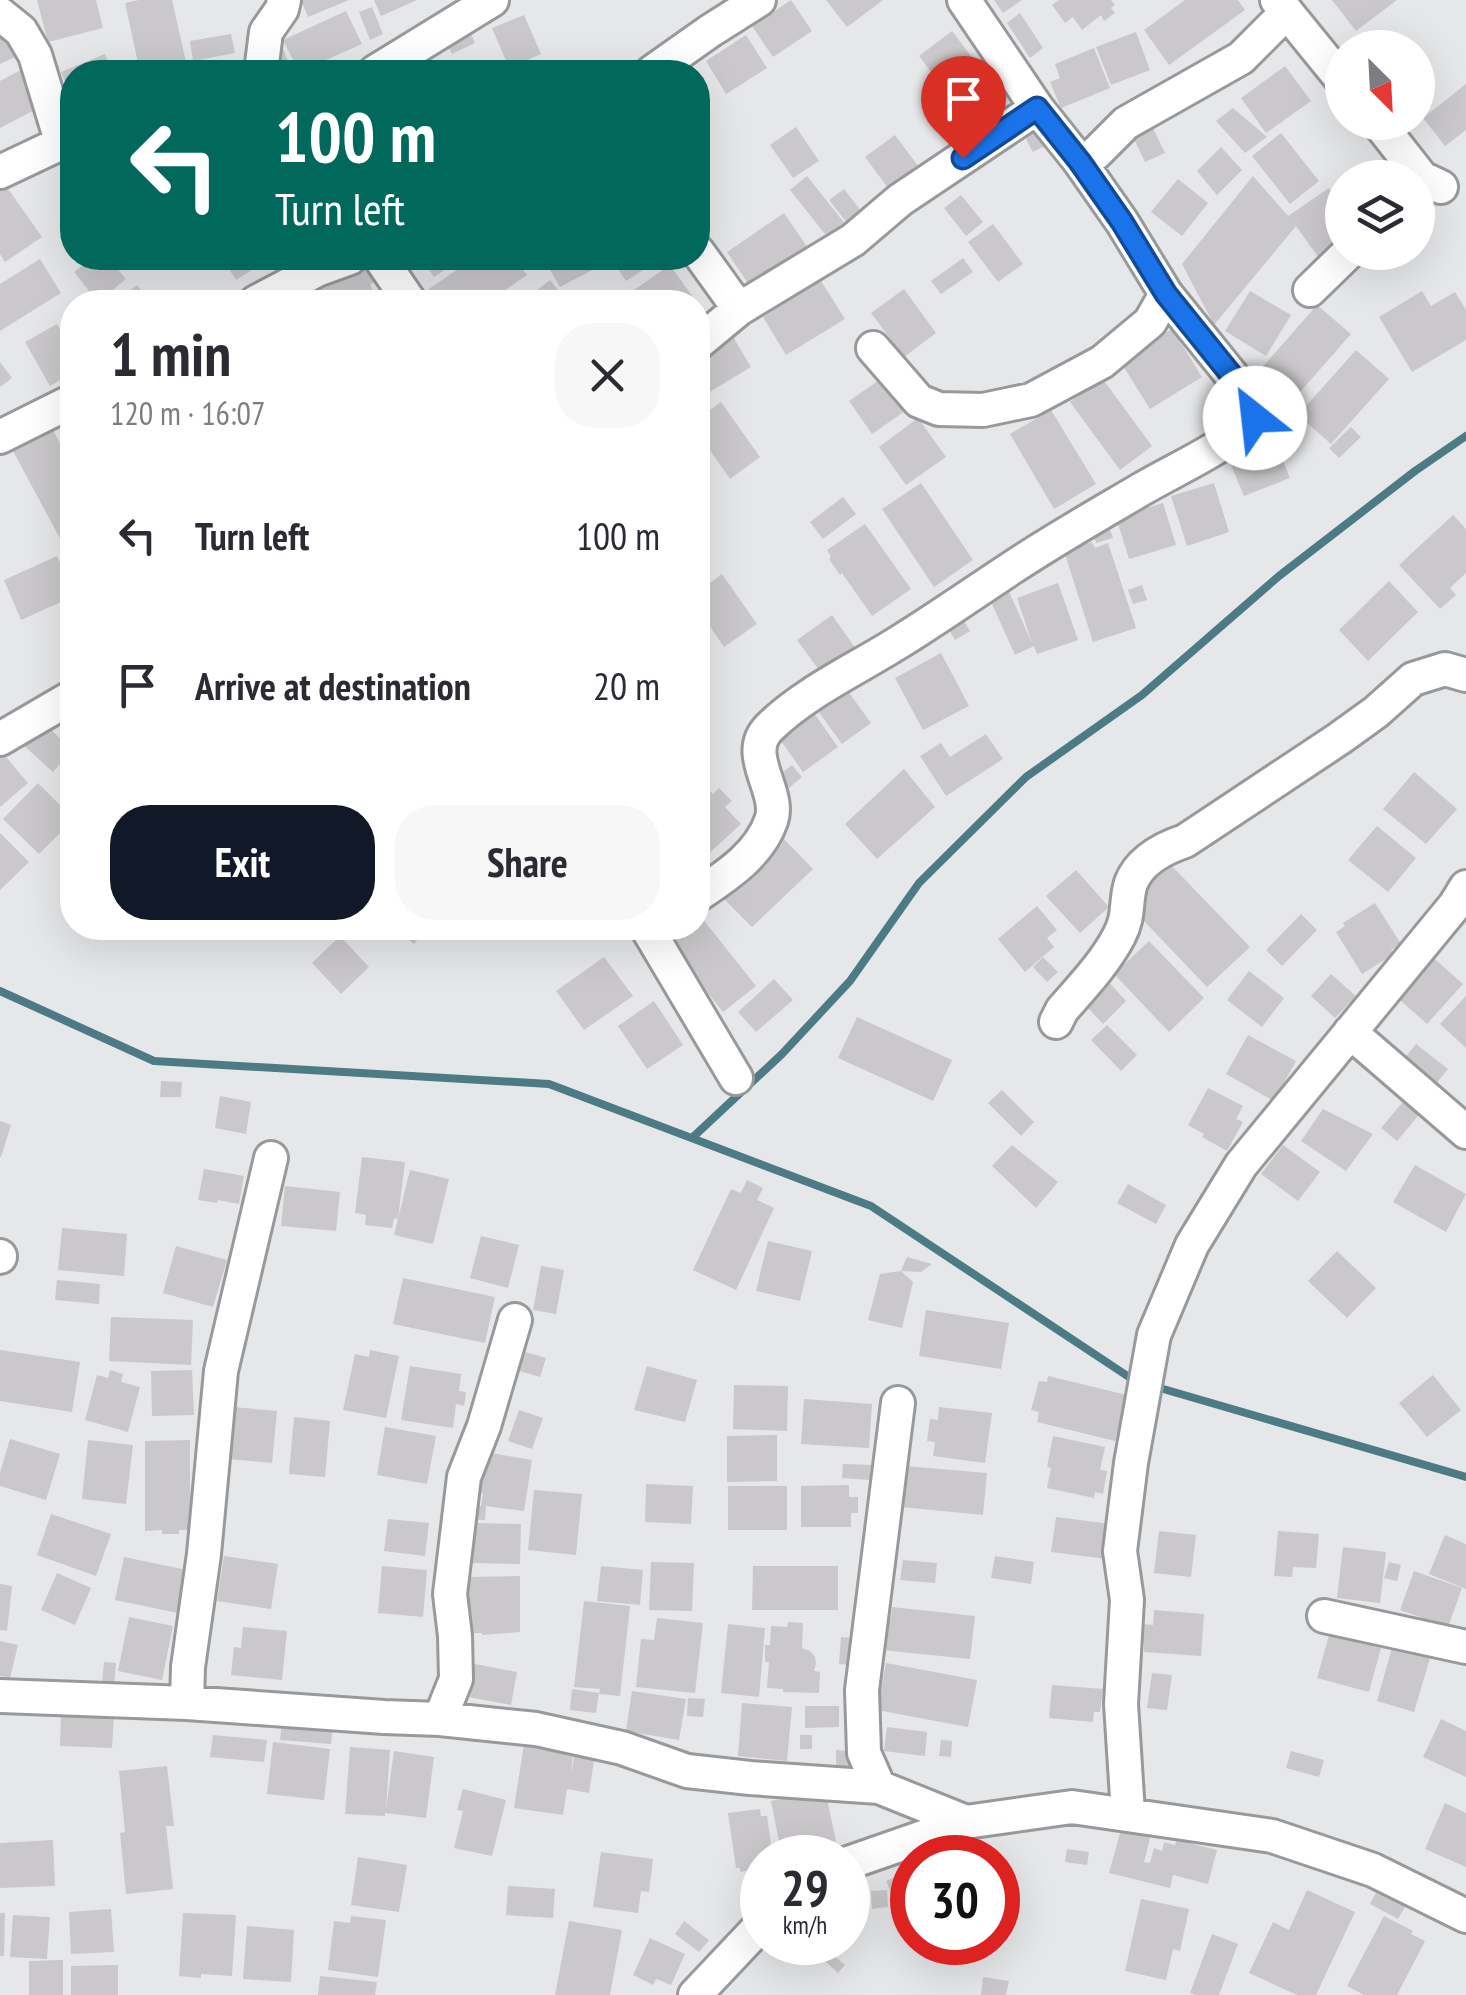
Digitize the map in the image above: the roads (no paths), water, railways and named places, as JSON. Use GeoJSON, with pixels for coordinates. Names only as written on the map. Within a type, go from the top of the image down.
{"type":"FeatureCollection","features":[{"type":"Feature","properties":{"kind":"street"},"geometry":{"type":"LineString","coordinates":[[262,60],[266,32],[284,0]]}},
{"type":"Feature","properties":{"kind":"street"},"geometry":{"type":"LineString","coordinates":[[394,60],[492,0]]}},
{"type":"Feature","properties":{"kind":"street"},"geometry":{"type":"LineString","coordinates":[[669,60],[759,0]]}},
{"type":"Feature","properties":{"kind":"street"},"geometry":{"type":"LineString","coordinates":[[710,887],[757,849],[772,820],[774,807],[762,773],[760,750],[766,730],[823,688],[1010,568],[1211,452],[1255,418],[1249,397],[1166,294],[1080,162],[1037,108],[964,0]]}},
{"type":"Feature","properties":{"kind":"street"},"geometry":{"type":"LineString","coordinates":[[1080,162],[1095,154],[1126,123],[1240,58],[1282,6],[1325,59]]}},
{"type":"Feature","properties":{"kind":"street"},"geometry":{"type":"LineString","coordinates":[[0,14],[21,31],[35,55],[60,122]]}},
{"type":"Feature","properties":{"kind":"street"},"geometry":{"type":"LineString","coordinates":[[710,333],[739,309],[853,240],[900,200],[1037,108]]}},
{"type":"Feature","properties":{"kind":"street"},"geometry":{"type":"LineString","coordinates":[[1392,140],[1422,178],[1442,188]]}},
{"type":"Feature","properties":{"kind":"street"},"geometry":{"type":"LineString","coordinates":[[0,172],[60,144]]}},
{"type":"Feature","properties":{"kind":"street"},"geometry":{"type":"LineString","coordinates":[[710,269],[739,309]]}},
{"type":"Feature","properties":{"kind":"street"},"geometry":{"type":"LineString","coordinates":[[275,290],[306,270]]}},
{"type":"Feature","properties":{"kind":"street"},"geometry":{"type":"LineString","coordinates":[[1310,290],[1331,270]]}},
{"type":"Feature","properties":{"kind":"street"},"geometry":{"type":"LineString","coordinates":[[873,348],[920,401],[939,409],[983,410],[1031,400],[1102,362],[1150,322],[1166,294]]}},
{"type":"Feature","properties":{"kind":"street"},"geometry":{"type":"LineString","coordinates":[[0,437],[60,408]]}},
{"type":"Feature","properties":{"kind":"street"},"geometry":{"type":"LineString","coordinates":[[1056,1022],[1118,938],[1127,918],[1132,883],[1142,866],[1163,848],[1185,841],[1340,738],[1413,680],[1444,669],[1466,675]]}},
{"type":"Feature","properties":{"kind":"street"},"geometry":{"type":"LineString","coordinates":[[0,739],[60,703]]}},
{"type":"Feature","properties":{"kind":"street"},"geometry":{"type":"LineString","coordinates":[[1128,1814],[1121,1704],[1127,1600],[1120,1551],[1130,1463],[1154,1334],[1192,1245],[1241,1165],[1466,887]]}},
{"type":"Feature","properties":{"kind":"street"},"geometry":{"type":"LineString","coordinates":[[654,940],[736,1078]]}},
{"type":"Feature","properties":{"kind":"street"},"geometry":{"type":"LineString","coordinates":[[1350,1032],[1466,1132]]}},
{"type":"Feature","properties":{"kind":"street"},"geometry":{"type":"LineString","coordinates":[[186,1703],[221,1372],[270,1158]]}},
{"type":"Feature","properties":{"kind":"street"},"geometry":{"type":"LineString","coordinates":[[440,1719],[456,1679],[450,1594],[464,1477],[484,1426],[514,1320]]}},
{"type":"Feature","properties":{"kind":"street"},"geometry":{"type":"LineString","coordinates":[[879,1787],[864,1753],[862,1690],[898,1402]]}},
{"type":"Feature","properties":{"kind":"street"},"geometry":{"type":"LineString","coordinates":[[1324,1616],[1466,1648]]}},
{"type":"Feature","properties":{"kind":"street"},"geometry":{"type":"LineString","coordinates":[[0,1696],[186,1703],[536,1729],[622,1748],[687,1771],[879,1787],[966,1822]]}},
{"type":"Feature","properties":{"kind":"street"},"geometry":{"type":"LineString","coordinates":[[870,1856],[966,1822],[1072,1807],[1272,1836],[1373,1870],[1463,1908]]}},
{"type":"Feature","properties":{"kind":"street"},"geometry":{"type":"LineString","coordinates":[[695,1995],[740,1947]]}},
{"type":"Feature","properties":{"kind":"waterway"},"geometry":{"type":"LineString","coordinates":[[692,1138],[782,1054],[850,981],[919,883],[1026,777],[1142,695],[1279,576],[1466,436]]}},
{"type":"Feature","properties":{"kind":"waterway"},"geometry":{"type":"LineString","coordinates":[[0,991],[154,1061],[549,1084],[871,1206],[1135,1381]]}},
{"type":"Feature","properties":{"kind":"waterway"},"geometry":{"type":"LineString","coordinates":[[1153,1386],[1466,1477]]}}]}
